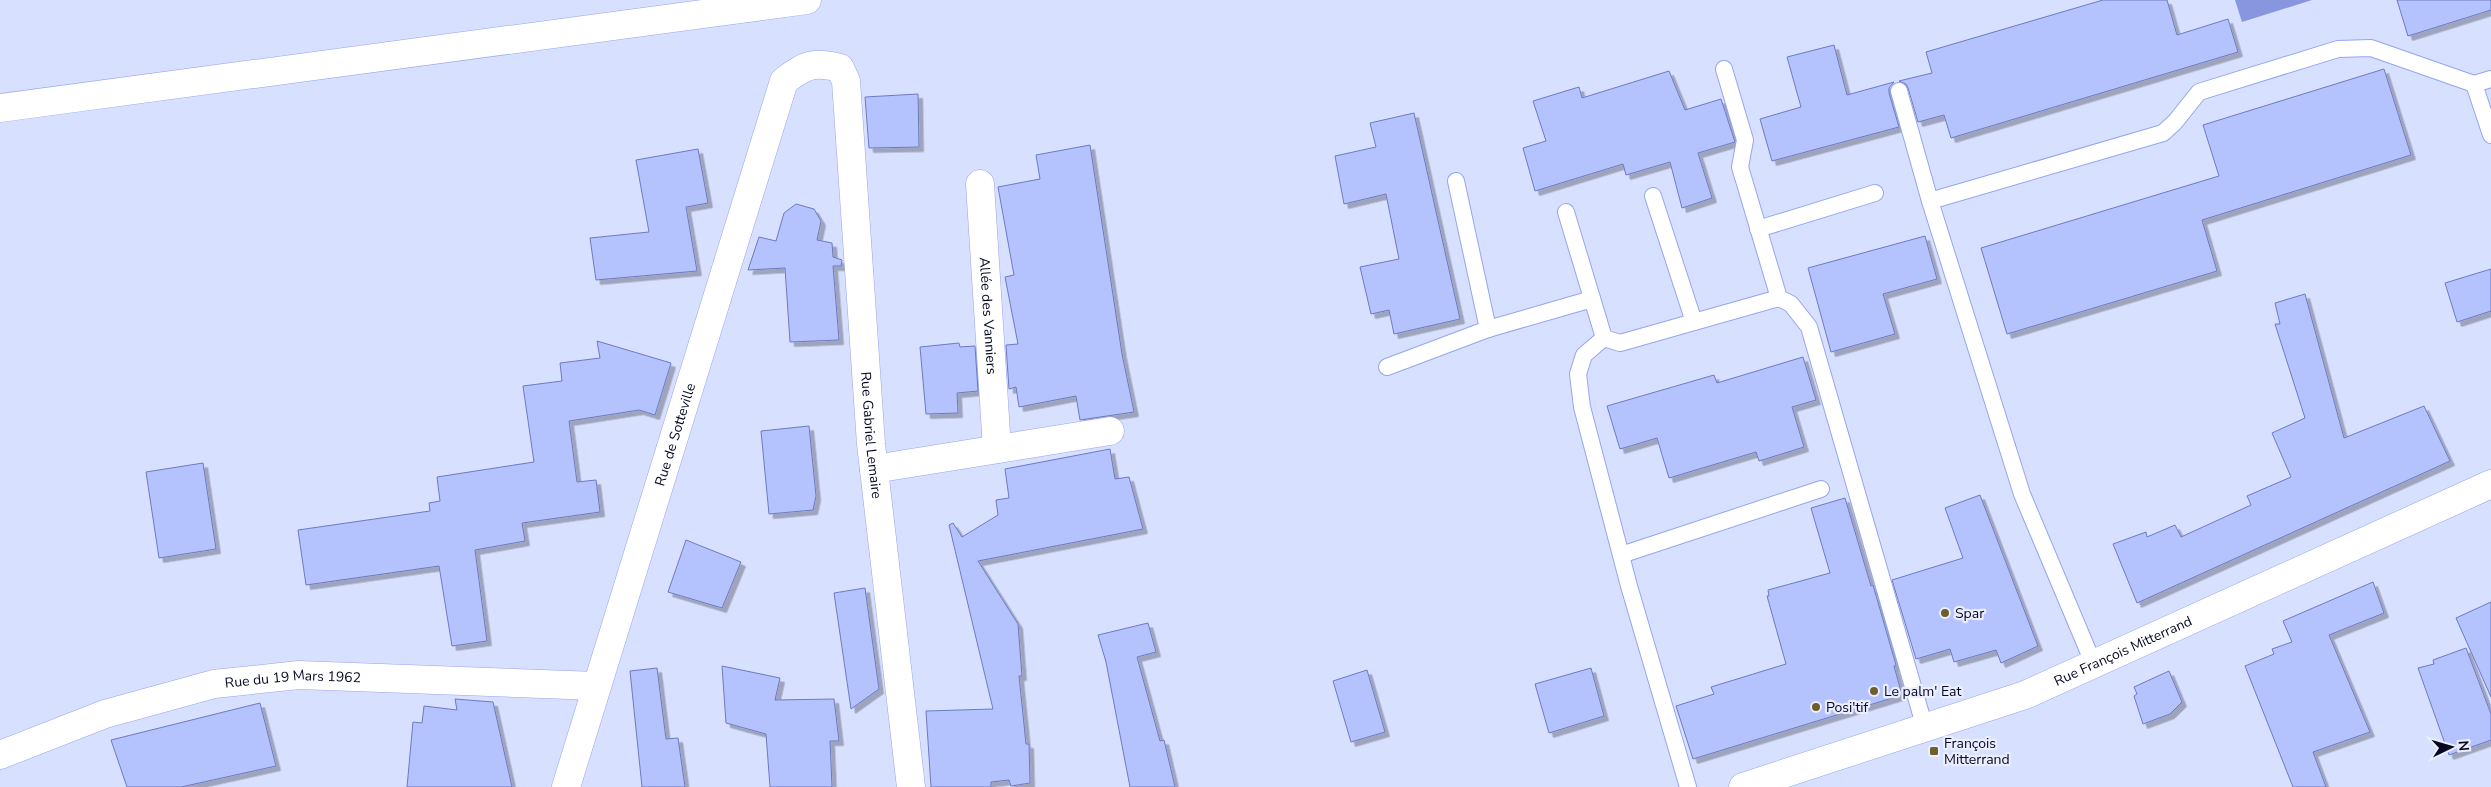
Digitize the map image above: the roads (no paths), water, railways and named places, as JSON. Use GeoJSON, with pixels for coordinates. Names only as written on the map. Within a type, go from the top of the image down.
{"type":"FeatureCollection","features":[{"type":"Feature","properties":{"kind":"street"},"geometry":{"type":"LineString","coordinates":[[0,108],[807,0]]}},
{"type":"Feature","properties":{"kind":"street","name":"Rue Gabriel Lemaire"},"geometry":{"type":"LineString","coordinates":[[784,81],[802,67],[826,64],[840,68],[846,81],[874,469],[911,787]]}},
{"type":"Feature","properties":{"kind":"street","name":"Rue de Sotteville"},"geometry":{"type":"LineString","coordinates":[[566,787],[784,81]]}},
{"type":"Feature","properties":{"kind":"street","name":"Allée des Vanniers"},"geometry":{"type":"LineString","coordinates":[[980,184],[996,449]]}},
{"type":"Feature","properties":{"kind":"street"},"geometry":{"type":"LineString","coordinates":[[874,469],[1110,431]]}},
{"type":"Feature","properties":{"kind":"street","name":"Rue François Mitterrand"},"geometry":{"type":"LineString","coordinates":[[1743,787],[2024,695],[2491,484]]}},
{"type":"Feature","properties":{"kind":"street","name":"Rue du 19 Mars 1962"},"geometry":{"type":"LineString","coordinates":[[0,755],[104,714],[214,684],[299,676],[597,686]]}},
{"type":"Feature","properties":{"kind":"lane"},"geometry":{"type":"LineString","coordinates":[[1930,201],[2162,133],[2175,122],[2198,92],[2338,49],[2371,48],[2474,84],[2491,79]]}},
{"type":"Feature","properties":{"kind":"lane"},"geometry":{"type":"LineString","coordinates":[[1724,69],[1745,140],[1740,167],[1779,298]]}},
{"type":"Feature","properties":{"kind":"lane"},"geometry":{"type":"LineString","coordinates":[[2474,84],[2491,134]]}},
{"type":"Feature","properties":{"kind":"lane"},"geometry":{"type":"LineString","coordinates":[[1898,91],[1930,201],[2022,494],[2094,665]]}},
{"type":"Feature","properties":{"kind":"lane"},"geometry":{"type":"LineString","coordinates":[[1456,181],[1488,329]]}},
{"type":"Feature","properties":{"kind":"lane"},"geometry":{"type":"LineString","coordinates":[[1758,229],[1875,194]]}},
{"type":"Feature","properties":{"kind":"lane"},"geometry":{"type":"LineString","coordinates":[[1653,196],[1694,322]]}},
{"type":"Feature","properties":{"kind":"lane"},"geometry":{"type":"LineString","coordinates":[[1566,212],[1604,338]]}},
{"type":"Feature","properties":{"kind":"lane"},"geometry":{"type":"LineString","coordinates":[[1604,338],[1620,343],[1779,298],[1791,304],[1809,327],[1924,728]]}},
{"type":"Feature","properties":{"kind":"lane"},"geometry":{"type":"LineString","coordinates":[[1387,367],[1488,329],[1592,299]]}},
{"type":"Feature","properties":{"kind":"lane"},"geometry":{"type":"LineString","coordinates":[[1604,338],[1584,355],[1578,374],[1582,407],[1621,555],[1688,787]]}},
{"type":"Feature","properties":{"kind":"lane"},"geometry":{"type":"LineString","coordinates":[[1621,555],[1821,488]]}},
{"type":"Feature","properties":{"kind":"water"},"geometry":{"type":"Polygon","coordinates":[[[2235,0],[2312,0],[2242,22],[2235,0]]]}},
{"type":"Feature","properties":{"kind":"place","name":"Spar"},"geometry":{"type":"Point","coordinates":[1945,613]}},
{"type":"Feature","properties":{"kind":"place","name":"Le palm' Eat"},"geometry":{"type":"Point","coordinates":[1874,691]}},
{"type":"Feature","properties":{"kind":"place","name":"Posi'tif"},"geometry":{"type":"Point","coordinates":[1816,707]}},
{"type":"Feature","properties":{"kind":"place","name":"François Mitterrand"},"geometry":{"type":"Point","coordinates":[1934,751]}}]}
